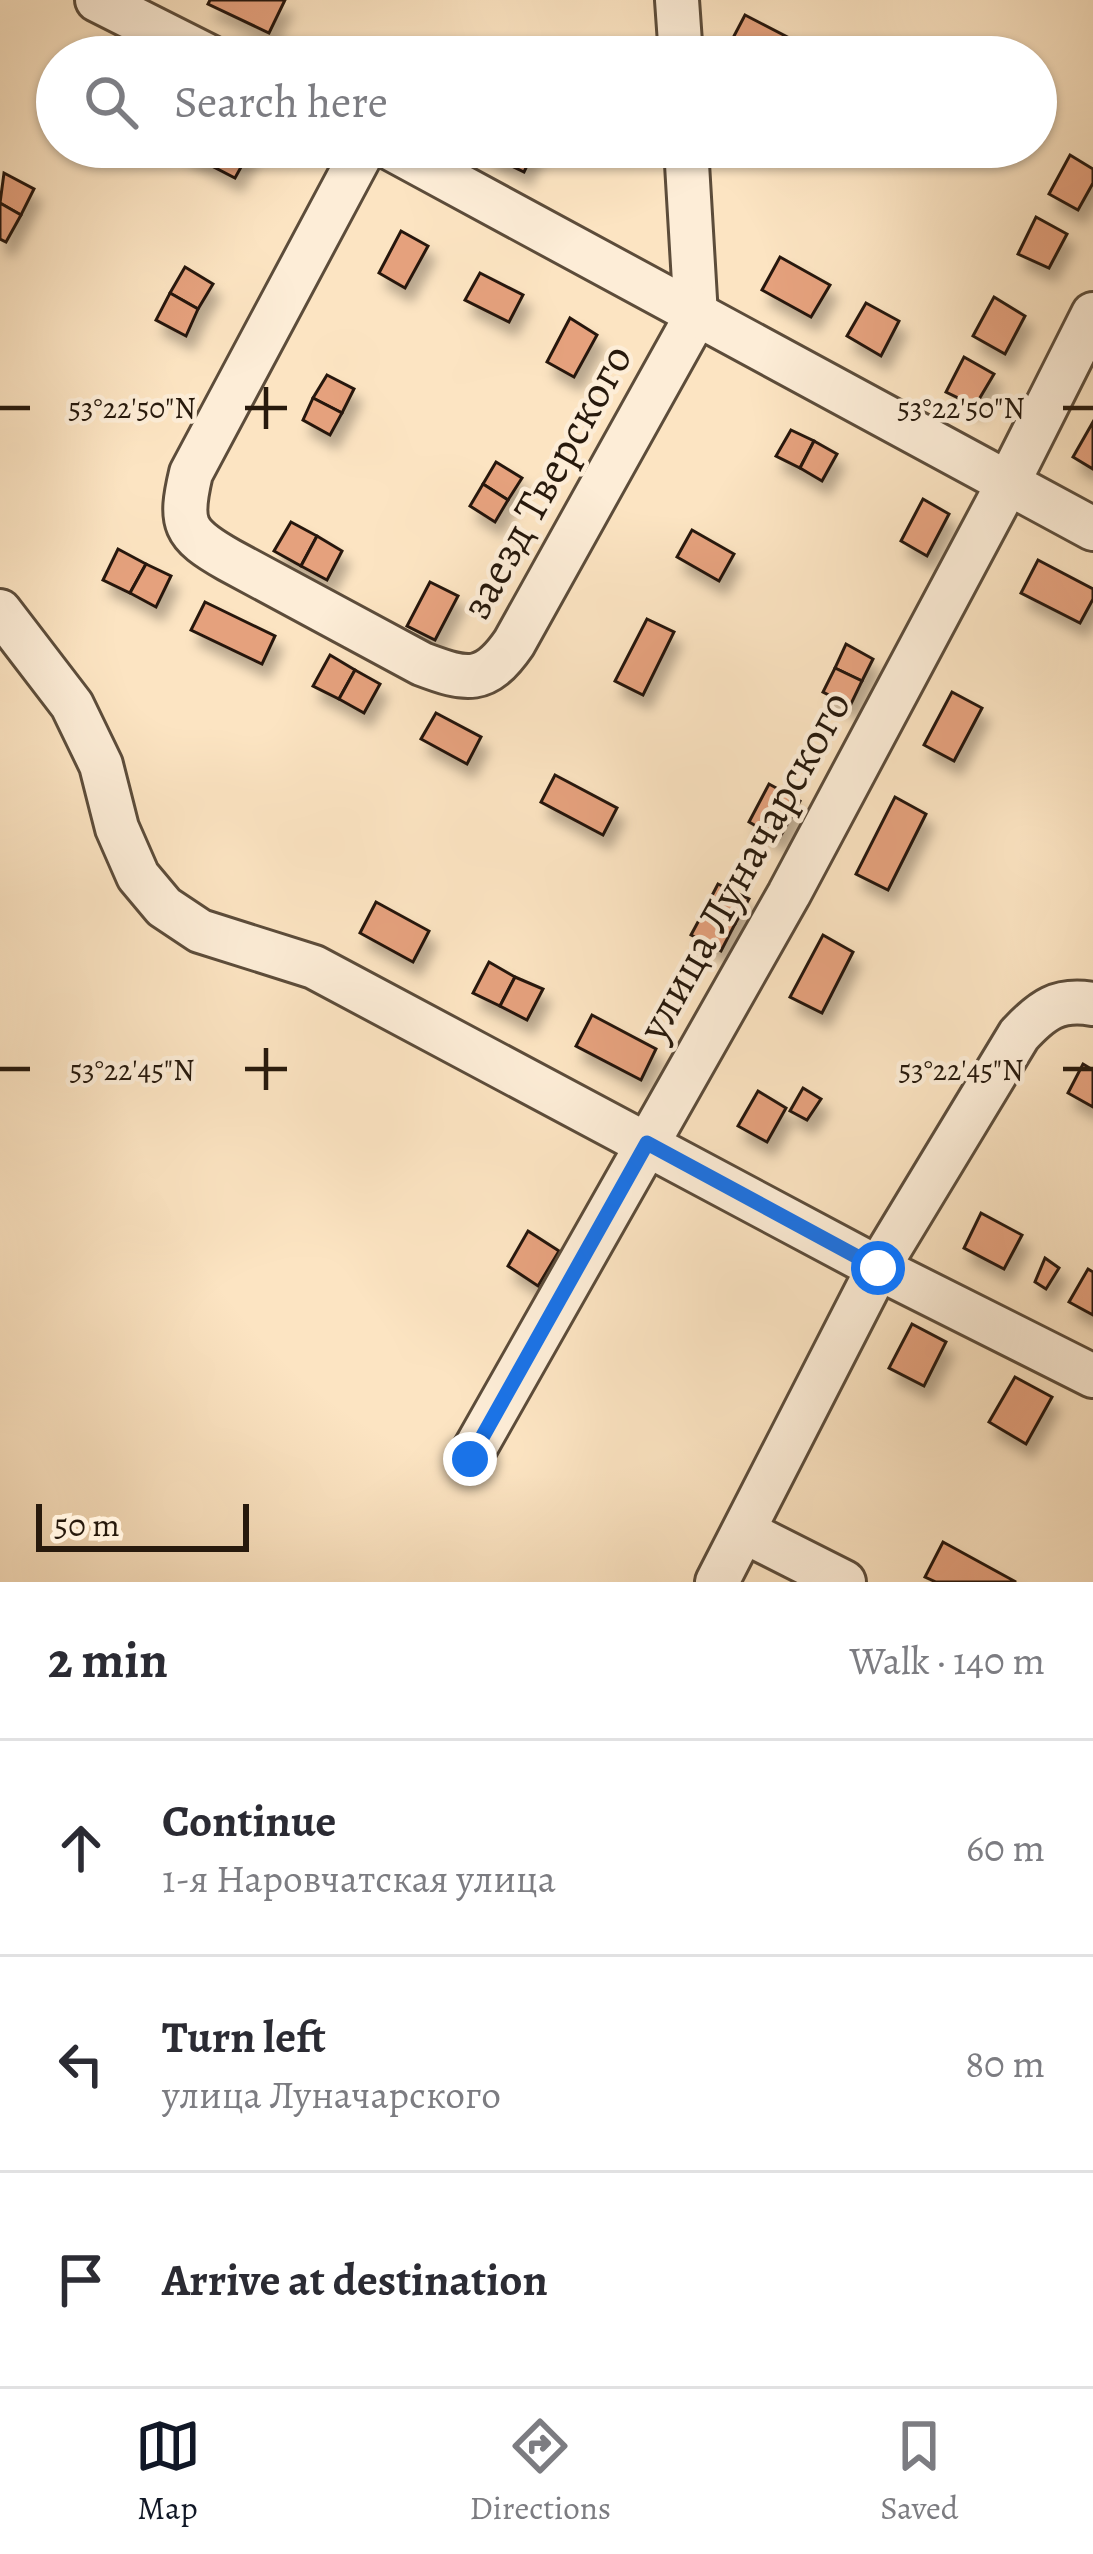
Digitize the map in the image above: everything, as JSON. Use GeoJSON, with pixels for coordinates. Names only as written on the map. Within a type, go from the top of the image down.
{"type":"FeatureCollection","features":[{"type":"Feature","properties":{"kind":"street"},"geometry":{"type":"LineString","coordinates":[[97,0],[168,36]]}},
{"type":"Feature","properties":{"kind":"street"},"geometry":{"type":"LineString","coordinates":[[677,0],[680,36]]}},
{"type":"Feature","properties":{"kind":"street","name":"заезд Тверского"},"geometry":{"type":"LineString","coordinates":[[354,168],[191,473],[185,527],[200,544],[422,664],[452,675],[476,675],[497,668],[696,316]]}},
{"type":"Feature","properties":{"kind":"street"},"geometry":{"type":"LineString","coordinates":[[426,168],[1093,529]]}},
{"type":"Feature","properties":{"kind":"street"},"geometry":{"type":"LineString","coordinates":[[687,168],[696,316]]}},
{"type":"Feature","properties":{"kind":"street","name":"улица Луначарского"},"geometry":{"type":"LineString","coordinates":[[470,1459],[789,894],[1093,314]]}},
{"type":"Feature","properties":{"kind":"street"},"geometry":{"type":"LineString","coordinates":[[0,611],[72,705],[101,765],[117,828],[138,876],[164,907],[200,931],[314,968],[878,1268],[1093,1376]]}},
{"type":"Feature","properties":{"kind":"street"},"geometry":{"type":"LineString","coordinates":[[717,1582],[878,1268],[1019,1035],[1051,1006],[1073,1001],[1093,1004]]}},
{"type":"Feature","properties":{"kind":"street"},"geometry":{"type":"LineString","coordinates":[[745,1532],[844,1582]]}},
{"type":"Feature","properties":{"kind":"building"},"geometry":{"type":"Polygon","coordinates":[[[210,0],[285,0],[269,33],[208,4],[210,0]]]}},
{"type":"Feature","properties":{"kind":"building"},"geometry":{"type":"Polygon","coordinates":[[[745,15],[785,36],[734,36],[745,15]]]}},
{"type":"Feature","properties":{"kind":"building"},"geometry":{"type":"Polygon","coordinates":[[[1070,155],[1093,169],[1093,183],[1078,210],[1049,194],[1070,155]]]}},
{"type":"Feature","properties":{"kind":"building"},"geometry":{"type":"Polygon","coordinates":[[[216,168],[241,168],[235,178],[216,168]]]}},
{"type":"Feature","properties":{"kind":"building"},"geometry":{"type":"Polygon","coordinates":[[[4,173],[34,189],[21,215],[0,203],[4,173]]]}},
{"type":"Feature","properties":{"kind":"building"},"geometry":{"type":"Polygon","coordinates":[[[0,203],[21,215],[6,242],[0,239],[0,203]]]}},
{"type":"Feature","properties":{"kind":"building"},"geometry":{"type":"Polygon","coordinates":[[[1036,217],[1067,234],[1049,268],[1018,254],[1036,217]]]}},
{"type":"Feature","properties":{"kind":"building"},"geometry":{"type":"Polygon","coordinates":[[[401,231],[428,246],[405,288],[379,273],[401,231]]]}},
{"type":"Feature","properties":{"kind":"building"},"geometry":{"type":"Polygon","coordinates":[[[780,257],[830,285],[811,317],[762,290],[780,257]]]}},
{"type":"Feature","properties":{"kind":"building"},"geometry":{"type":"Polygon","coordinates":[[[185,267],[213,284],[198,309],[170,293],[185,267]]]}},
{"type":"Feature","properties":{"kind":"building"},"geometry":{"type":"Polygon","coordinates":[[[480,273],[523,295],[509,322],[465,300],[480,273]]]}},
{"type":"Feature","properties":{"kind":"building"},"geometry":{"type":"Polygon","coordinates":[[[170,293],[198,309],[186,336],[156,320],[170,293]]]}},
{"type":"Feature","properties":{"kind":"building"},"geometry":{"type":"Polygon","coordinates":[[[994,297],[1025,316],[1005,354],[973,336],[994,297]]]}},
{"type":"Feature","properties":{"kind":"building"},"geometry":{"type":"Polygon","coordinates":[[[866,303],[899,321],[881,356],[847,336],[866,303]]]}},
{"type":"Feature","properties":{"kind":"building"},"geometry":{"type":"Polygon","coordinates":[[[570,318],[597,335],[574,377],[547,362],[570,318]]]}},
{"type":"Feature","properties":{"kind":"building"},"geometry":{"type":"Polygon","coordinates":[[[964,357],[994,374],[975,406],[946,392],[964,357]]]}},
{"type":"Feature","properties":{"kind":"building"},"geometry":{"type":"Polygon","coordinates":[[[327,375],[354,389],[342,413],[313,398],[327,375]]]}},
{"type":"Feature","properties":{"kind":"building"},"geometry":{"type":"Polygon","coordinates":[[[313,398],[342,413],[330,435],[303,420],[313,398]]]}},
{"type":"Feature","properties":{"kind":"building"},"geometry":{"type":"Polygon","coordinates":[[[1093,422],[1093,469],[1073,457],[1093,422]]]}},
{"type":"Feature","properties":{"kind":"building"},"geometry":{"type":"Polygon","coordinates":[[[791,430],[814,441],[800,468],[776,456],[791,430]]]}},
{"type":"Feature","properties":{"kind":"building"},"geometry":{"type":"Polygon","coordinates":[[[814,441],[837,454],[822,481],[800,468],[814,441]]]}},
{"type":"Feature","properties":{"kind":"building"},"geometry":{"type":"Polygon","coordinates":[[[496,462],[522,478],[508,500],[483,484],[496,462]]]}},
{"type":"Feature","properties":{"kind":"building"},"geometry":{"type":"Polygon","coordinates":[[[483,484],[508,500],[495,522],[470,506],[483,484]]]}},
{"type":"Feature","properties":{"kind":"building"},"geometry":{"type":"Polygon","coordinates":[[[923,499],[949,514],[927,556],[901,541],[923,499]]]}},
{"type":"Feature","properties":{"kind":"building"},"geometry":{"type":"Polygon","coordinates":[[[291,522],[317,536],[301,566],[274,551],[291,522]]]}},
{"type":"Feature","properties":{"kind":"building"},"geometry":{"type":"Polygon","coordinates":[[[692,530],[734,554],[719,581],[677,557],[692,530]]]}},
{"type":"Feature","properties":{"kind":"building"},"geometry":{"type":"Polygon","coordinates":[[[317,536],[342,551],[327,580],[301,566],[317,536]]]}},
{"type":"Feature","properties":{"kind":"building"},"geometry":{"type":"Polygon","coordinates":[[[118,549],[146,564],[130,593],[103,580],[118,549]]]}},
{"type":"Feature","properties":{"kind":"building"},"geometry":{"type":"Polygon","coordinates":[[[1038,560],[1093,589],[1080,623],[1021,593],[1038,560]]]}},
{"type":"Feature","properties":{"kind":"building"},"geometry":{"type":"Polygon","coordinates":[[[146,564],[171,576],[156,607],[130,593],[146,564]]]}},
{"type":"Feature","properties":{"kind":"building"},"geometry":{"type":"Polygon","coordinates":[[[430,582],[458,596],[435,640],[407,626],[430,582]]]}},
{"type":"Feature","properties":{"kind":"building"},"geometry":{"type":"Polygon","coordinates":[[[205,602],[275,636],[262,664],[191,630],[205,602]]]}},
{"type":"Feature","properties":{"kind":"building"},"geometry":{"type":"Polygon","coordinates":[[[647,619],[674,632],[643,695],[615,681],[647,619]]]}},
{"type":"Feature","properties":{"kind":"building"},"geometry":{"type":"Polygon","coordinates":[[[846,644],[873,659],[862,681],[835,668],[846,644]]]}},
{"type":"Feature","properties":{"kind":"building"},"geometry":{"type":"Polygon","coordinates":[[[330,655],[355,670],[339,699],[313,686],[330,655]]]}},
{"type":"Feature","properties":{"kind":"building"},"geometry":{"type":"Polygon","coordinates":[[[835,668],[862,681],[850,706],[823,692],[835,668]]]}},
{"type":"Feature","properties":{"kind":"building"},"geometry":{"type":"Polygon","coordinates":[[[355,670],[380,684],[364,713],[339,699],[355,670]]]}},
{"type":"Feature","properties":{"kind":"building"},"geometry":{"type":"Polygon","coordinates":[[[952,692],[982,708],[954,761],[924,745],[952,692]]]}},
{"type":"Feature","properties":{"kind":"building"},"geometry":{"type":"Polygon","coordinates":[[[436,713],[481,737],[467,764],[421,739],[436,713]]]}},
{"type":"Feature","properties":{"kind":"building"},"geometry":{"type":"Polygon","coordinates":[[[555,775],[617,808],[603,835],[541,802],[555,775]]]}},
{"type":"Feature","properties":{"kind":"building"},"geometry":{"type":"Polygon","coordinates":[[[769,784],[800,801],[779,839],[749,822],[769,784]]]}},
{"type":"Feature","properties":{"kind":"building"},"geometry":{"type":"Polygon","coordinates":[[[895,797],[926,814],[888,890],[856,874],[895,797]]]}},
{"type":"Feature","properties":{"kind":"building"},"geometry":{"type":"Polygon","coordinates":[[[718,884],[749,899],[735,924],[705,909],[718,884]]]}},
{"type":"Feature","properties":{"kind":"building"},"geometry":{"type":"Polygon","coordinates":[[[376,902],[429,931],[413,962],[360,933],[376,902]]]}},
{"type":"Feature","properties":{"kind":"building"},"geometry":{"type":"Polygon","coordinates":[[[705,909],[735,924],[721,951],[691,935],[705,909]]]}},
{"type":"Feature","properties":{"kind":"building"},"geometry":{"type":"Polygon","coordinates":[[[823,935],[853,952],[822,1013],[790,997],[823,935]]]}},
{"type":"Feature","properties":{"kind":"building"},"geometry":{"type":"Polygon","coordinates":[[[489,962],[515,977],[500,1006],[473,993],[489,962]]]}},
{"type":"Feature","properties":{"kind":"building"},"geometry":{"type":"Polygon","coordinates":[[[515,977],[543,989],[527,1020],[500,1006],[515,977]]]}},
{"type":"Feature","properties":{"kind":"building"},"geometry":{"type":"Polygon","coordinates":[[[592,1015],[656,1049],[641,1080],[576,1046],[592,1015]]]}},
{"type":"Feature","properties":{"kind":"building"},"geometry":{"type":"Polygon","coordinates":[[[1083,1064],[1093,1070],[1093,1107],[1068,1093],[1083,1064]]]}},
{"type":"Feature","properties":{"kind":"building"},"geometry":{"type":"Polygon","coordinates":[[[803,1088],[821,1099],[807,1120],[790,1111],[803,1088]]]}},
{"type":"Feature","properties":{"kind":"building"},"geometry":{"type":"Polygon","coordinates":[[[758,1091],[786,1108],[767,1142],[738,1126],[758,1091]]]}},
{"type":"Feature","properties":{"kind":"building"},"geometry":{"type":"Polygon","coordinates":[[[981,1213],[1022,1235],[1004,1269],[964,1248],[981,1213]]]}},
{"type":"Feature","properties":{"kind":"building"},"geometry":{"type":"Polygon","coordinates":[[[528,1231],[559,1251],[538,1286],[508,1266],[528,1231]]]}},
{"type":"Feature","properties":{"kind":"building"},"geometry":{"type":"Polygon","coordinates":[[[1045,1258],[1059,1268],[1046,1289],[1035,1282],[1045,1258]]]}},
{"type":"Feature","properties":{"kind":"building"},"geometry":{"type":"Polygon","coordinates":[[[1088,1269],[1093,1272],[1093,1315],[1069,1302],[1088,1269]]]}},
{"type":"Feature","properties":{"kind":"building"},"geometry":{"type":"Polygon","coordinates":[[[912,1324],[946,1342],[924,1386],[889,1368],[912,1324]]]}},
{"type":"Feature","properties":{"kind":"building"},"geometry":{"type":"Polygon","coordinates":[[[1015,1377],[1052,1397],[1026,1444],[989,1422],[1015,1377]]]}},
{"type":"Feature","properties":{"kind":"building"},"geometry":{"type":"Polygon","coordinates":[[[943,1542],[1016,1582],[936,1582],[925,1577],[943,1542]]]}},
{"type":"Feature","properties":{"kind":"route"},"geometry":{"type":"LineString","coordinates":[[470,1459],[647,1143],[878,1268]]}}]}
